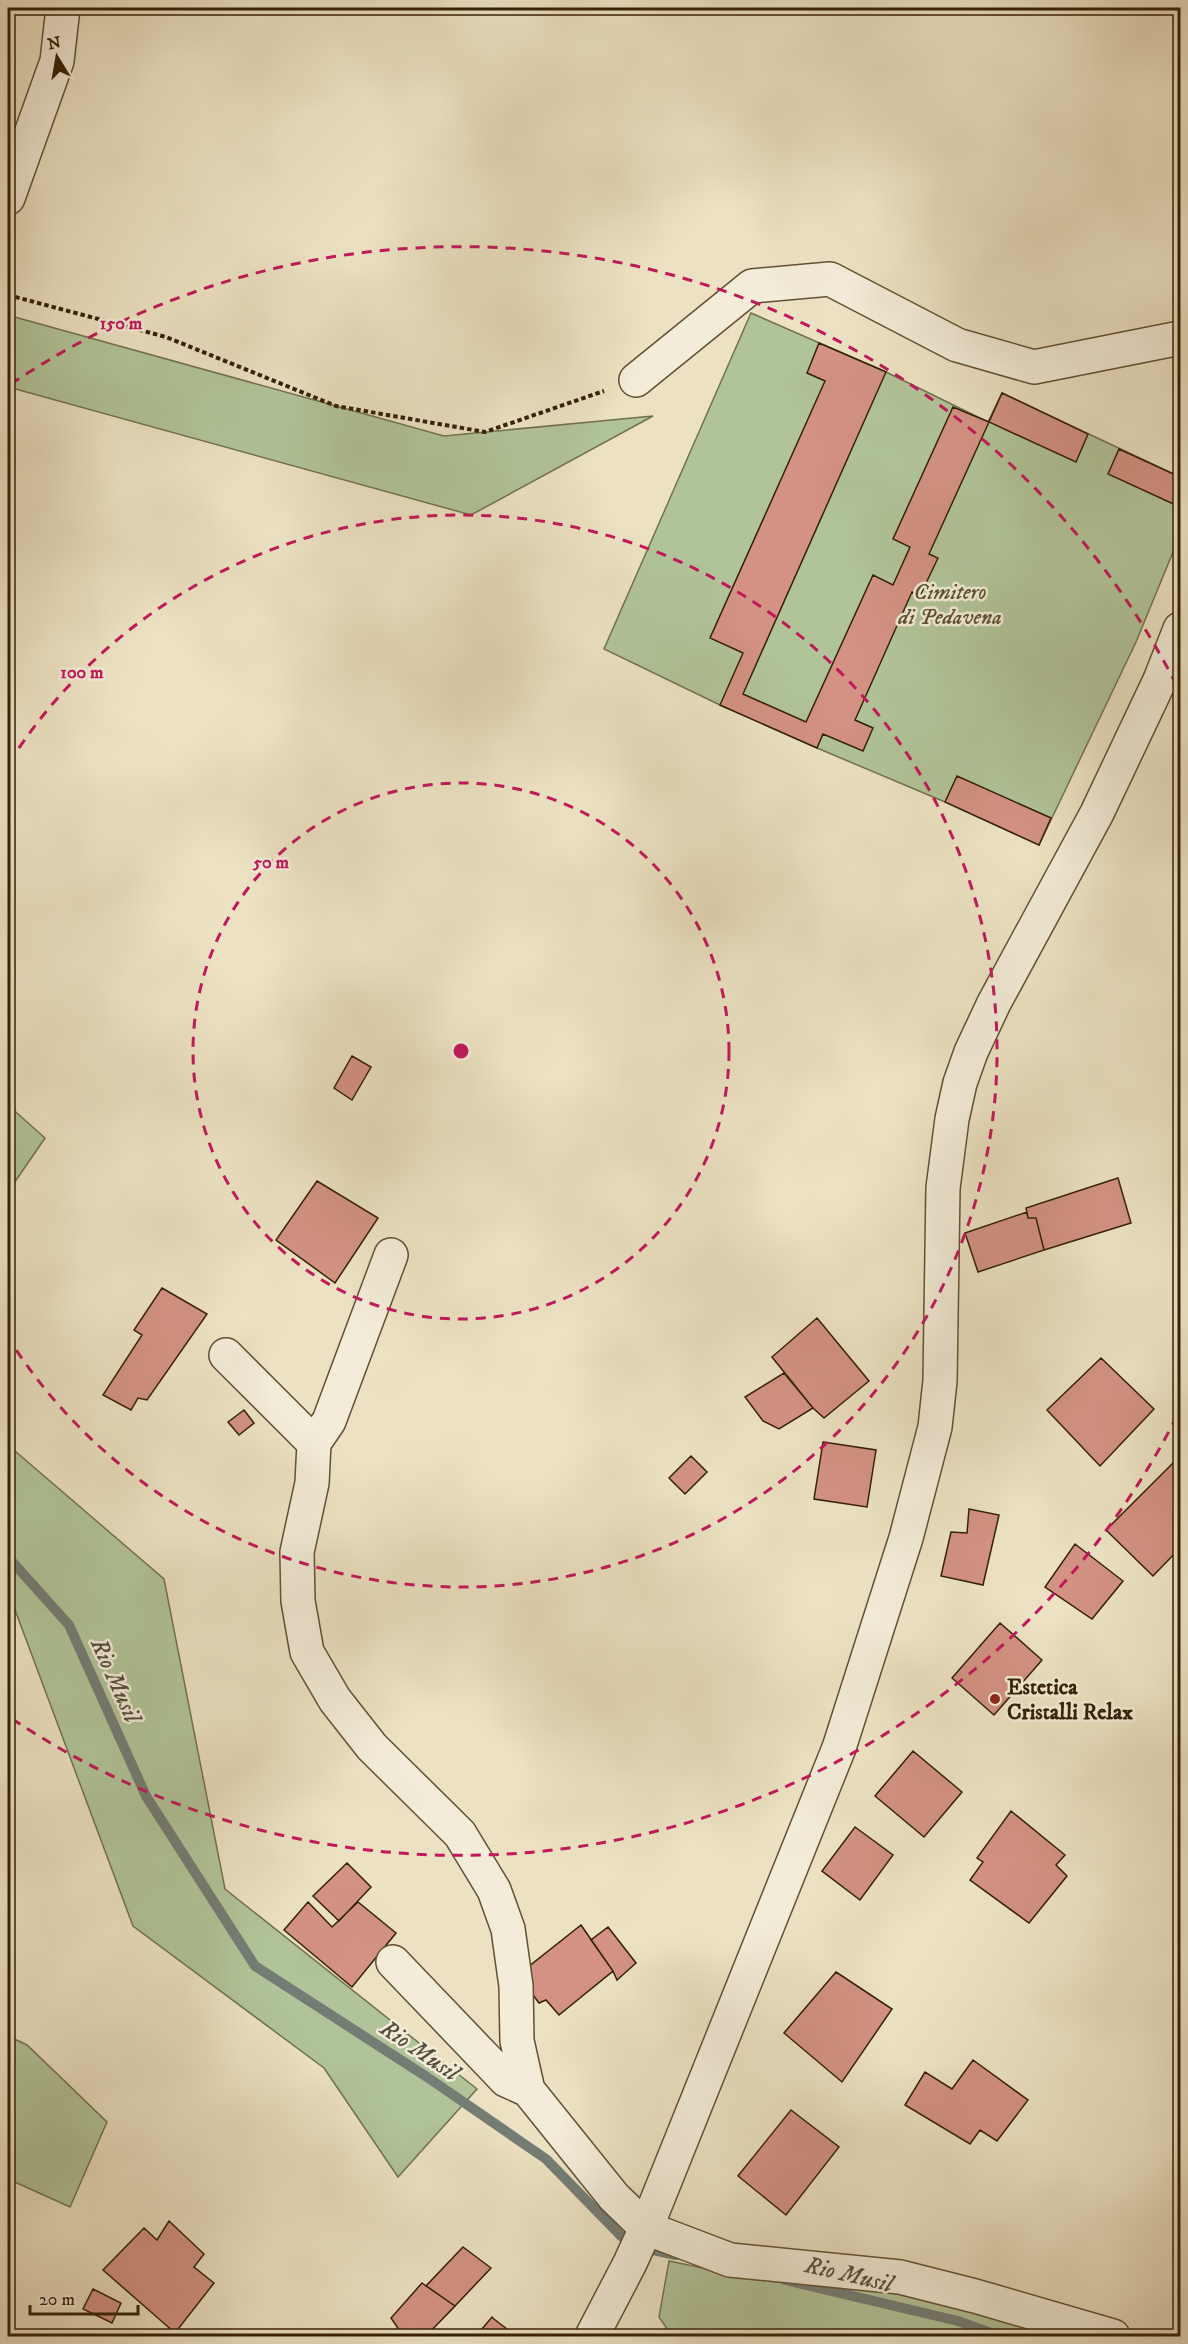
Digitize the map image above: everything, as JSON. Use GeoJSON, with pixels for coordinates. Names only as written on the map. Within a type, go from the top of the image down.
{"type":"FeatureCollection","features":[{"type":"Feature","properties":{"kind":"street"},"geometry":{"type":"LineString","coordinates":[[8,198],[57,61],[63,8]]}},
{"type":"Feature","properties":{"kind":"street"},"geometry":{"type":"LineString","coordinates":[[636,380],[752,286],[830,279],[957,345],[1034,367],[1180,338]]}},
{"type":"Feature","properties":{"kind":"street"},"geometry":{"type":"LineString","coordinates":[[592,2337],[630,2263],[839,1748],[906,1538],[934,1427],[940,1381],[943,1188],[952,1119],[960,1083],[971,1052],[994,1003],[1097,813],[1160,680],[1180,629]]}},
{"type":"Feature","properties":{"kind":"street"},"geometry":{"type":"LineString","coordinates":[[391,1255],[329,1421],[314,1443],[312,1483],[297,1552],[298,1602],[308,1652],[334,1700],[372,1747],[460,1834],[494,1890],[508,1929],[516,1986],[517,2041],[528,2090],[614,2197],[644,2229],[730,2260],[900,2277],[975,2296],[1113,2337]]}},
{"type":"Feature","properties":{"kind":"street"},"geometry":{"type":"LineString","coordinates":[[226,1355],[314,1443]]}},
{"type":"Feature","properties":{"kind":"street"},"geometry":{"type":"LineString","coordinates":[[393,1962],[506,2080],[528,2090]]}},
{"type":"Feature","properties":{"kind":"path"},"geometry":{"type":"LineString","coordinates":[[8,295],[166,337],[336,406],[485,432],[636,380]]}},
{"type":"Feature","properties":{"kind":"green space","name":"Cimitero di Pedavena"},"geometry":{"type":"Polygon","coordinates":[[[751,313],[886,372],[988,422],[1002,393],[1180,477],[1180,535],[1136,642],[1039,845],[720,705],[604,649],[751,313]]]}},
{"type":"Feature","properties":{"kind":"green space"},"geometry":{"type":"Polygon","coordinates":[[[11,316],[444,436],[653,416],[471,515],[8,387],[8,329],[11,316]]]}},
{"type":"Feature","properties":{"kind":"green space"},"geometry":{"type":"Polygon","coordinates":[[[8,1105],[45,1138],[8,1192],[8,1105]]]}},
{"type":"Feature","properties":{"kind":"green space"},"geometry":{"type":"Polygon","coordinates":[[[8,1445],[164,1579],[225,1889],[477,2089],[398,2177],[324,2068],[133,1926],[8,1591],[8,1445]]]}},
{"type":"Feature","properties":{"kind":"green space"},"geometry":{"type":"Polygon","coordinates":[[[8,2036],[27,2045],[107,2122],[70,2207],[8,2179],[8,2036]]]}},
{"type":"Feature","properties":{"kind":"green space"},"geometry":{"type":"Polygon","coordinates":[[[669,2261],[717,2271],[914,2287],[1093,2336],[672,2336],[659,2317],[669,2261]]]}},
{"type":"Feature","properties":{"kind":"building"},"geometry":{"type":"Polygon","coordinates":[[[819,343],[886,372],[743,694],[806,722],[873,575],[893,585],[910,547],[893,539],[953,407],[989,422],[929,554],[938,558],[920,596],[912,592],[855,720],[873,728],[863,751],[823,734],[817,748],[720,705],[743,653],[710,638],[825,381],[807,373],[819,343]]]}},
{"type":"Feature","properties":{"kind":"building"},"geometry":{"type":"Polygon","coordinates":[[[1002,393],[1088,434],[1076,462],[989,422],[1002,393]]]}},
{"type":"Feature","properties":{"kind":"building"},"geometry":{"type":"Polygon","coordinates":[[[1119,449],[1180,477],[1180,507],[1108,474],[1119,449]]]}},
{"type":"Feature","properties":{"kind":"building"},"geometry":{"type":"Polygon","coordinates":[[[957,776],[1051,818],[1039,845],[945,802],[957,776]]]}},
{"type":"Feature","properties":{"kind":"building"},"geometry":{"type":"Polygon","coordinates":[[[352,1056],[371,1067],[352,1100],[334,1088],[352,1056]]]}},
{"type":"Feature","properties":{"kind":"building"},"geometry":{"type":"Polygon","coordinates":[[[1118,1178],[1131,1223],[1044,1250],[1036,1218],[1028,1218],[1026,1208],[1118,1178]]]}},
{"type":"Feature","properties":{"kind":"building"},"geometry":{"type":"Polygon","coordinates":[[[317,1181],[378,1218],[335,1283],[276,1240],[317,1181]]]}},
{"type":"Feature","properties":{"kind":"building"},"geometry":{"type":"Polygon","coordinates":[[[1027,1212],[1028,1218],[1036,1218],[1044,1250],[978,1272],[965,1233],[1027,1212]]]}},
{"type":"Feature","properties":{"kind":"building"},"geometry":{"type":"Polygon","coordinates":[[[162,1288],[207,1314],[147,1400],[138,1398],[131,1410],[103,1395],[142,1335],[134,1330],[162,1288]]]}},
{"type":"Feature","properties":{"kind":"building"},"geometry":{"type":"Polygon","coordinates":[[[817,1318],[869,1381],[824,1418],[813,1408],[772,1357],[817,1318]]]}},
{"type":"Feature","properties":{"kind":"building"},"geometry":{"type":"Polygon","coordinates":[[[1101,1358],[1154,1409],[1100,1466],[1047,1410],[1101,1358]]]}},
{"type":"Feature","properties":{"kind":"building"},"geometry":{"type":"Polygon","coordinates":[[[784,1373],[813,1408],[779,1429],[763,1421],[745,1397],[784,1373]]]}},
{"type":"Feature","properties":{"kind":"building"},"geometry":{"type":"Polygon","coordinates":[[[244,1410],[254,1423],[239,1435],[228,1422],[244,1410]]]}},
{"type":"Feature","properties":{"kind":"building"},"geometry":{"type":"Polygon","coordinates":[[[823,1442],[876,1450],[867,1507],[814,1499],[823,1442]]]}},
{"type":"Feature","properties":{"kind":"building"},"geometry":{"type":"Polygon","coordinates":[[[691,1456],[707,1472],[685,1494],[669,1478],[691,1456]]]}},
{"type":"Feature","properties":{"kind":"building"},"geometry":{"type":"Polygon","coordinates":[[[1180,1456],[1180,1548],[1153,1576],[1106,1530],[1180,1456]]]}},
{"type":"Feature","properties":{"kind":"building"},"geometry":{"type":"Polygon","coordinates":[[[969,1509],[999,1515],[983,1585],[941,1576],[951,1532],[967,1533],[969,1509]]]}},
{"type":"Feature","properties":{"kind":"building"},"geometry":{"type":"Polygon","coordinates":[[[1075,1544],[1123,1581],[1092,1619],[1045,1587],[1075,1544]]]}},
{"type":"Feature","properties":{"kind":"building"},"geometry":{"type":"Polygon","coordinates":[[[1000,1623],[1042,1660],[994,1715],[952,1678],[1000,1623]]]}},
{"type":"Feature","properties":{"kind":"building"},"geometry":{"type":"Polygon","coordinates":[[[913,1751],[962,1792],[924,1837],[875,1796],[913,1751]]]}},
{"type":"Feature","properties":{"kind":"building"},"geometry":{"type":"Polygon","coordinates":[[[1011,1811],[1065,1855],[1056,1865],[1067,1876],[1029,1923],[970,1880],[983,1862],[977,1858],[1011,1811]]]}},
{"type":"Feature","properties":{"kind":"building"},"geometry":{"type":"Polygon","coordinates":[[[855,1827],[893,1855],[860,1900],[822,1871],[855,1827]]]}},
{"type":"Feature","properties":{"kind":"building"},"geometry":{"type":"Polygon","coordinates":[[[347,1863],[371,1887],[339,1921],[313,1896],[347,1863]]]}},
{"type":"Feature","properties":{"kind":"building"},"geometry":{"type":"Polygon","coordinates":[[[308,1902],[332,1927],[358,1902],[396,1933],[352,1987],[284,1930],[308,1902]]]}},
{"type":"Feature","properties":{"kind":"building"},"geometry":{"type":"Polygon","coordinates":[[[581,1925],[613,1971],[559,2015],[546,2000],[539,2003],[518,1975],[581,1925]]]}},
{"type":"Feature","properties":{"kind":"building"},"geometry":{"type":"Polygon","coordinates":[[[608,1927],[636,1963],[617,1980],[591,1940],[608,1927]]]}},
{"type":"Feature","properties":{"kind":"building"},"geometry":{"type":"Polygon","coordinates":[[[836,1972],[892,2009],[842,2082],[784,2033],[836,1972]]]}},
{"type":"Feature","properties":{"kind":"building"},"geometry":{"type":"Polygon","coordinates":[[[973,2060],[1028,2100],[997,2141],[980,2130],[970,2144],[905,2105],[925,2072],[952,2089],[973,2060]]]}},
{"type":"Feature","properties":{"kind":"building"},"geometry":{"type":"Polygon","coordinates":[[[791,2110],[839,2147],[786,2215],[738,2176],[791,2110]]]}},
{"type":"Feature","properties":{"kind":"building"},"geometry":{"type":"Polygon","coordinates":[[[169,2221],[204,2254],[194,2267],[214,2283],[175,2333],[103,2270],[144,2228],[157,2240],[169,2221]]]}},
{"type":"Feature","properties":{"kind":"building"},"geometry":{"type":"Polygon","coordinates":[[[463,2247],[491,2268],[455,2306],[426,2286],[463,2247]]]}},
{"type":"Feature","properties":{"kind":"building"},"geometry":{"type":"Polygon","coordinates":[[[422,2283],[455,2306],[426,2336],[399,2336],[402,2334],[391,2318],[422,2283]]]}},
{"type":"Feature","properties":{"kind":"building"},"geometry":{"type":"Polygon","coordinates":[[[93,2289],[121,2303],[112,2323],[83,2309],[93,2289]]]}},
{"type":"Feature","properties":{"kind":"building"},"geometry":{"type":"Polygon","coordinates":[[[492,2317],[494,2319],[516,2336],[476,2336],[492,2317]]]}},
{"type":"Feature","properties":{"kind":"waterway","name":"Rio Musil"},"geometry":{"type":"LineString","coordinates":[[8,1557],[69,1625],[146,1796],[255,1966],[427,2077],[546,2159],[621,2236],[644,2248],[676,2255]]}},
{"type":"Feature","properties":{"kind":"waterway","name":"Rio Musil"},"geometry":{"type":"LineString","coordinates":[[785,2280],[958,2321],[999,2336]]}},
{"type":"Feature","properties":{"kind":"place","name":"Estetica Cristalli Relax"},"geometry":{"type":"Point","coordinates":[995,1699]}}]}
